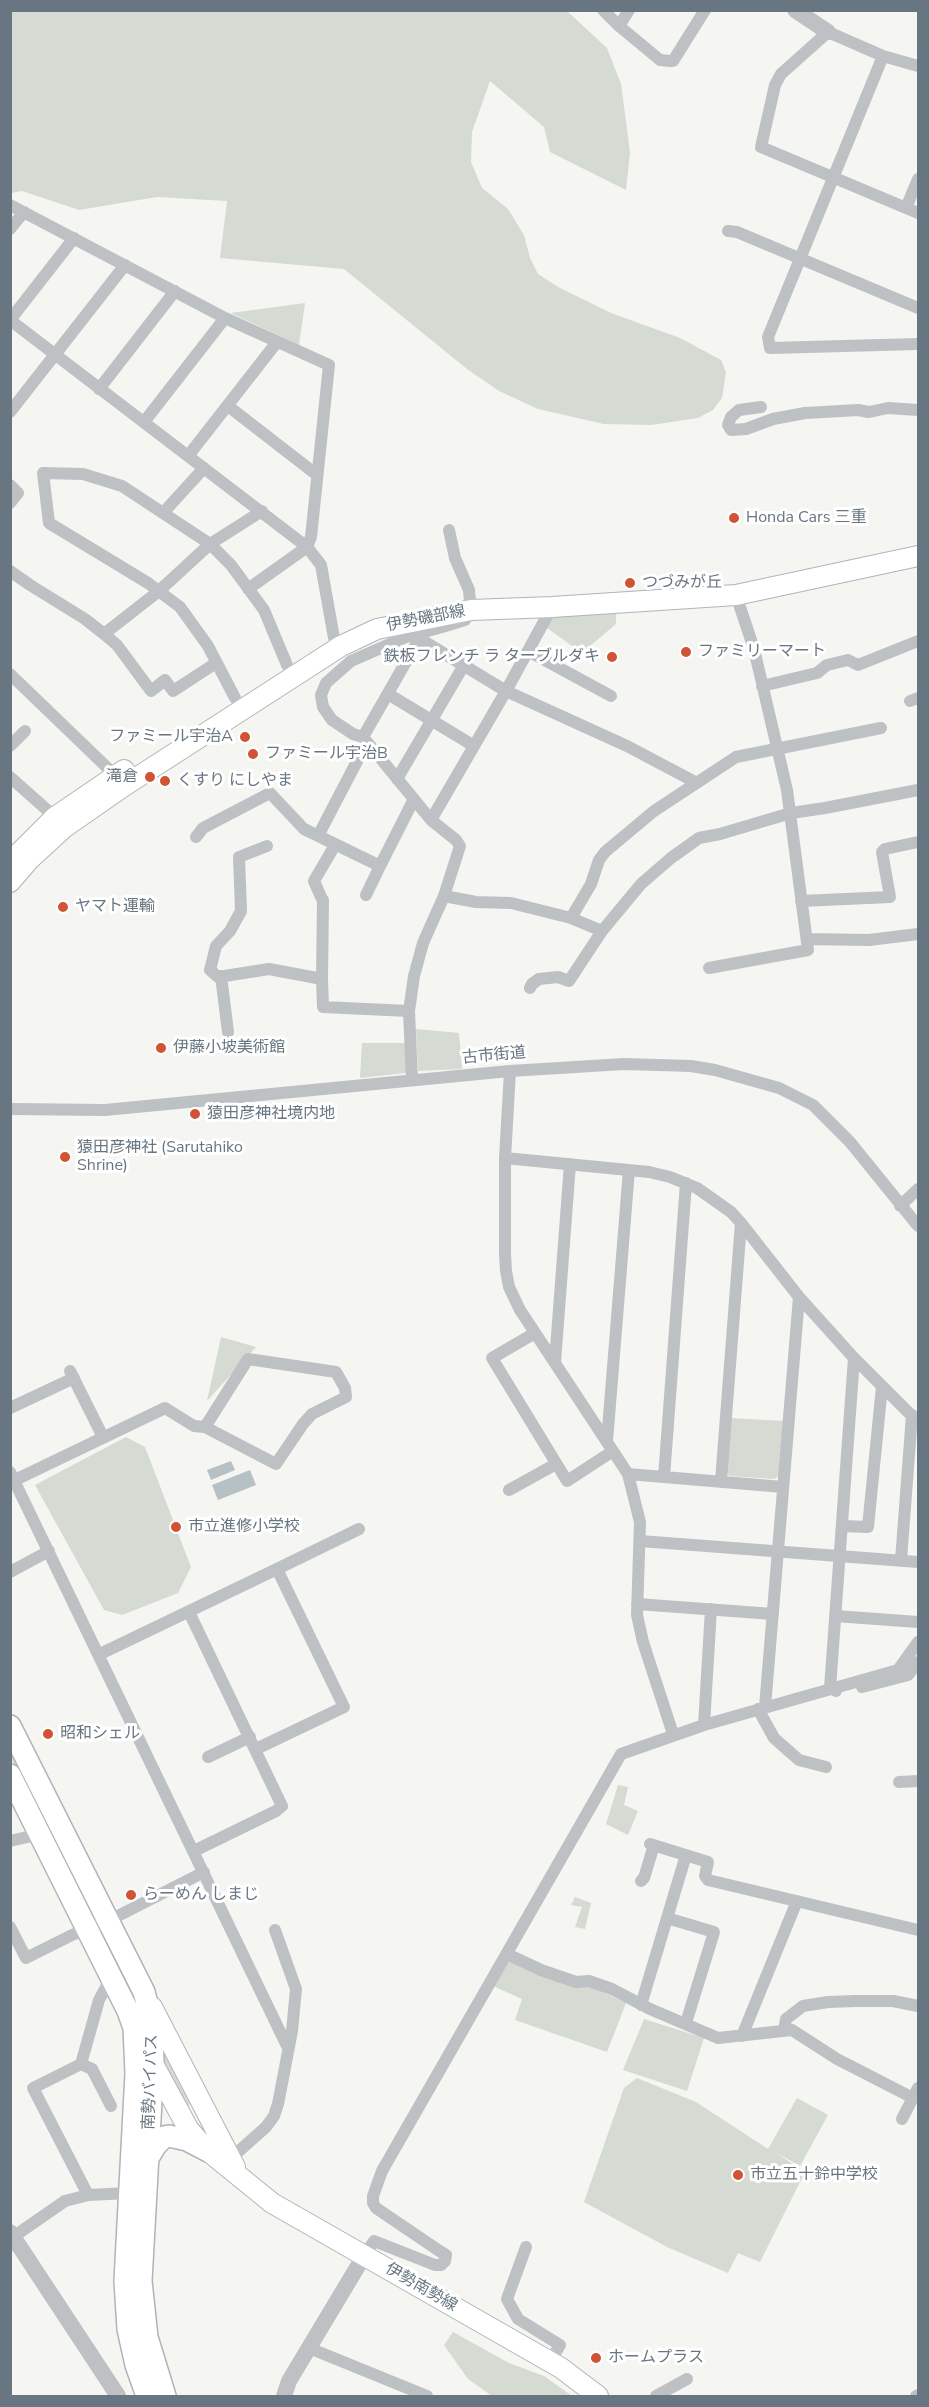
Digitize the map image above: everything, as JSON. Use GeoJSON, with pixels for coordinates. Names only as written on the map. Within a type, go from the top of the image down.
{"type":"FeatureCollection","features":[{"type":"Feature","properties":{"kind":"highway","name":"南勢バイパス"},"geometry":{"type":"LineString","coordinates":[[10,1726],[144,1992],[152,2022],[153,2065],[141,2281],[150,2351],[165,2397]]}},
{"type":"Feature","properties":{"kind":"highway","name":"南勢バイパス"},"geometry":{"type":"LineString","coordinates":[[10,1775],[128,2011],[134,2028],[136,2049],[125,2281],[126,2312],[136,2365],[147,2397]]}},
{"type":"Feature","properties":{"kind":"highway"},"geometry":{"type":"LineString","coordinates":[[148,2158],[164,2137],[170,2136],[186,2140],[208,2151]]}},
{"type":"Feature","properties":{"kind":"main road","name":"伊勢磯部線"},"geometry":{"type":"LineString","coordinates":[[10,863],[55,817],[341,646],[376,629],[470,605],[733,585],[918,544]]}},
{"type":"Feature","properties":{"kind":"main road","name":"伊勢磯部線"},"geometry":{"type":"LineString","coordinates":[[10,882],[29,860],[120,780],[235,698],[287,665],[334,638],[376,618],[432,604],[552,607],[736,595],[918,556]]}},
{"type":"Feature","properties":{"kind":"main road","name":"伊勢南勢線"},"geometry":{"type":"LineString","coordinates":[[144,1992],[230,2159],[244,2179]]}},
{"type":"Feature","properties":{"kind":"main road","name":"伊勢南勢線"},"geometry":{"type":"LineString","coordinates":[[128,2011],[153,2065],[189,2130],[208,2151],[280,2208],[550,2362],[585,2385],[598,2397]]}},
{"type":"Feature","properties":{"kind":"street"},"geometry":{"type":"LineString","coordinates":[[603,10],[619,27],[660,60],[673,61],[705,10]]}},
{"type":"Feature","properties":{"kind":"street"},"geometry":{"type":"LineString","coordinates":[[619,27],[629,10]]}},
{"type":"Feature","properties":{"kind":"street"},"geometry":{"type":"LineString","coordinates":[[795,10],[828,32],[883,56],[918,66]]}},
{"type":"Feature","properties":{"kind":"street"},"geometry":{"type":"LineString","coordinates":[[828,32],[781,74],[775,85],[761,147],[918,213]]}},
{"type":"Feature","properties":{"kind":"street"},"geometry":{"type":"LineString","coordinates":[[883,56],[768,337],[770,348],[918,344]]}},
{"type":"Feature","properties":{"kind":"street"},"geometry":{"type":"LineString","coordinates":[[906,208],[918,178]]}},
{"type":"Feature","properties":{"kind":"street"},"geometry":{"type":"LineString","coordinates":[[10,205],[225,318],[329,365],[311,537],[307,547],[248,589]]}},
{"type":"Feature","properties":{"kind":"street"},"geometry":{"type":"LineString","coordinates":[[10,229],[24,212]]}},
{"type":"Feature","properties":{"kind":"street"},"geometry":{"type":"LineString","coordinates":[[728,231],[736,232],[801,258],[918,308]]}},
{"type":"Feature","properties":{"kind":"street"},"geometry":{"type":"LineString","coordinates":[[74,238],[11,320],[307,547],[321,565],[334,638]]}},
{"type":"Feature","properties":{"kind":"street"},"geometry":{"type":"LineString","coordinates":[[10,412],[125,265]]}},
{"type":"Feature","properties":{"kind":"street"},"geometry":{"type":"LineString","coordinates":[[99,388],[175,291]]}},
{"type":"Feature","properties":{"kind":"street"},"geometry":{"type":"LineString","coordinates":[[144,422],[225,318]]}},
{"type":"Feature","properties":{"kind":"street"},"geometry":{"type":"LineString","coordinates":[[188,456],[277,342]]}},
{"type":"Feature","properties":{"kind":"street"},"geometry":{"type":"LineString","coordinates":[[228,406],[318,475]]}},
{"type":"Feature","properties":{"kind":"street"},"geometry":{"type":"LineString","coordinates":[[761,407],[739,410],[731,417],[728,424],[731,430],[746,429],[773,419],[805,412],[858,410],[869,412],[903,408],[918,410]]}},
{"type":"Feature","properties":{"kind":"street"},"geometry":{"type":"LineString","coordinates":[[163,513],[204,468]]}},
{"type":"Feature","properties":{"kind":"street"},"geometry":{"type":"LineString","coordinates":[[235,698],[208,646],[180,607],[159,591],[49,523],[43,473],[83,474],[123,486],[210,544],[231,565],[264,610],[287,665]]}},
{"type":"Feature","properties":{"kind":"street"},"geometry":{"type":"LineString","coordinates":[[10,484],[18,493],[10,503]]}},
{"type":"Feature","properties":{"kind":"street"},"geometry":{"type":"LineString","coordinates":[[104,634],[159,591],[210,544],[262,511]]}},
{"type":"Feature","properties":{"kind":"street"},"geometry":{"type":"LineString","coordinates":[[412,1080],[409,1011],[414,976],[423,943],[444,896],[460,846],[431,820],[365,740],[353,734],[327,714],[321,695],[326,683],[351,661],[406,637],[465,620],[470,605],[469,590],[455,558],[449,530]]}},
{"type":"Feature","properties":{"kind":"street"},"geometry":{"type":"LineString","coordinates":[[10,570],[86,619],[117,645],[151,690],[165,680],[172,691],[216,663]]}},
{"type":"Feature","properties":{"kind":"street"},"geometry":{"type":"LineString","coordinates":[[709,968],[808,950],[795,861],[791,813],[754,649],[736,595]]}},
{"type":"Feature","properties":{"kind":"street"},"geometry":{"type":"LineString","coordinates":[[431,820],[506,692],[552,607]]}},
{"type":"Feature","properties":{"kind":"street"},"geometry":{"type":"LineString","coordinates":[[762,686],[817,673],[826,665],[848,660],[858,665],[918,641]]}},
{"type":"Feature","properties":{"kind":"street"},"geometry":{"type":"LineString","coordinates":[[318,836],[388,694],[415,646],[425,642],[506,692],[627,746],[698,783]]}},
{"type":"Feature","properties":{"kind":"street"},"geometry":{"type":"LineString","coordinates":[[528,651],[611,696]]}},
{"type":"Feature","properties":{"kind":"street"},"geometry":{"type":"LineString","coordinates":[[397,779],[464,665]]}},
{"type":"Feature","properties":{"kind":"street"},"geometry":{"type":"LineString","coordinates":[[10,674],[120,780]]}},
{"type":"Feature","properties":{"kind":"street"},"geometry":{"type":"LineString","coordinates":[[388,694],[474,746]]}},
{"type":"Feature","properties":{"kind":"street"},"geometry":{"type":"LineString","coordinates":[[571,918],[591,884],[599,860],[605,852],[654,811],[736,757],[881,728]]}},
{"type":"Feature","properties":{"kind":"street"},"geometry":{"type":"LineString","coordinates":[[10,746],[24,731]]}},
{"type":"Feature","properties":{"kind":"street"},"geometry":{"type":"LineString","coordinates":[[10,777],[55,817]]}},
{"type":"Feature","properties":{"kind":"street"},"geometry":{"type":"LineString","coordinates":[[530,988],[534,980],[539,979],[558,976],[569,981],[602,931],[641,884],[699,838],[791,813],[918,790]]}},
{"type":"Feature","properties":{"kind":"street"},"geometry":{"type":"LineString","coordinates":[[196,837],[203,828],[270,793],[304,829],[380,866]]}},
{"type":"Feature","properties":{"kind":"street"},"geometry":{"type":"LineString","coordinates":[[366,895],[414,799]]}},
{"type":"Feature","properties":{"kind":"street"},"geometry":{"type":"LineString","coordinates":[[801,901],[890,897],[882,852],[885,849],[918,842]]}},
{"type":"Feature","properties":{"kind":"street"},"geometry":{"type":"LineString","coordinates":[[335,844],[314,881],[322,899],[323,1007],[409,1011]]}},
{"type":"Feature","properties":{"kind":"street"},"geometry":{"type":"LineString","coordinates":[[267,846],[239,857],[241,911],[230,931],[216,946],[210,970],[218,977],[269,969],[322,979]]}},
{"type":"Feature","properties":{"kind":"street"},"geometry":{"type":"LineString","coordinates":[[444,896],[476,902],[511,903],[571,918],[602,931]]}},
{"type":"Feature","properties":{"kind":"street"},"geometry":{"type":"LineString","coordinates":[[807,939],[868,940],[918,934]]}},
{"type":"Feature","properties":{"kind":"street"},"geometry":{"type":"LineString","coordinates":[[220,976],[228,1032]]}},
{"type":"Feature","properties":{"kind":"street","name":"古市街道"},"geometry":{"type":"LineString","coordinates":[[10,1109],[105,1110],[510,1071],[624,1064],[691,1066],[715,1070],[780,1088],[813,1104],[850,1142],[918,1226]]}},
{"type":"Feature","properties":{"kind":"street"},"geometry":{"type":"LineString","coordinates":[[510,1071],[505,1158],[506,1271],[513,1297],[628,1474],[640,1522],[637,1615],[643,1642],[673,1734]]}},
{"type":"Feature","properties":{"kind":"street"},"geometry":{"type":"LineString","coordinates":[[505,1158],[629,1170],[670,1177],[686,1183],[715,1200],[741,1223],[799,1297],[854,1358],[915,1419],[901,1560]]}},
{"type":"Feature","properties":{"kind":"street"},"geometry":{"type":"LineString","coordinates":[[555,1362],[570,1164]]}},
{"type":"Feature","properties":{"kind":"street"},"geometry":{"type":"LineString","coordinates":[[535,1333],[492,1358],[567,1481],[610,1446],[629,1170]]}},
{"type":"Feature","properties":{"kind":"street"},"geometry":{"type":"LineString","coordinates":[[663,1476],[686,1183]]}},
{"type":"Feature","properties":{"kind":"street"},"geometry":{"type":"LineString","coordinates":[[900,1206],[918,1190]]}},
{"type":"Feature","properties":{"kind":"street"},"geometry":{"type":"LineString","coordinates":[[721,1481],[741,1223]]}},
{"type":"Feature","properties":{"kind":"street"},"geometry":{"type":"LineString","coordinates":[[799,1297],[773,1614],[762,1708],[774,1738],[800,1760],[826,1767]]}},
{"type":"Feature","properties":{"kind":"street"},"geometry":{"type":"LineString","coordinates":[[830,1688],[854,1358]]}},
{"type":"Feature","properties":{"kind":"street"},"geometry":{"type":"LineString","coordinates":[[205,1427],[248,1359],[336,1372],[345,1388],[346,1397],[312,1414],[276,1464],[205,1427],[194,1426],[165,1408],[13,1476],[287,2046]]}},
{"type":"Feature","properties":{"kind":"street"},"geometry":{"type":"LineString","coordinates":[[10,1408],[72,1374],[103,1437]]}},
{"type":"Feature","properties":{"kind":"street"},"geometry":{"type":"LineString","coordinates":[[842,1526],[868,1527],[882,1386]]}},
{"type":"Feature","properties":{"kind":"street"},"geometry":{"type":"LineString","coordinates":[[509,1490],[556,1464]]}},
{"type":"Feature","properties":{"kind":"street"},"geometry":{"type":"LineString","coordinates":[[628,1474],[783,1487]]}},
{"type":"Feature","properties":{"kind":"street"},"geometry":{"type":"LineString","coordinates":[[100,1654],[359,1529]]}},
{"type":"Feature","properties":{"kind":"street"},"geometry":{"type":"LineString","coordinates":[[640,1540],[918,1562]]}},
{"type":"Feature","properties":{"kind":"street"},"geometry":{"type":"LineString","coordinates":[[10,1572],[49,1551]]}},
{"type":"Feature","properties":{"kind":"street"},"geometry":{"type":"LineString","coordinates":[[256,1749],[344,1707],[277,1569]]}},
{"type":"Feature","properties":{"kind":"street"},"geometry":{"type":"LineString","coordinates":[[637,1604],[773,1614]]}},
{"type":"Feature","properties":{"kind":"street"},"geometry":{"type":"LineString","coordinates":[[704,1725],[711,1609]]}},
{"type":"Feature","properties":{"kind":"street"},"geometry":{"type":"LineString","coordinates":[[189,1612],[282,1806],[194,1851]]}},
{"type":"Feature","properties":{"kind":"street"},"geometry":{"type":"LineString","coordinates":[[835,1616],[918,1622]]}},
{"type":"Feature","properties":{"kind":"street"},"geometry":{"type":"LineString","coordinates":[[284,2397],[289,2381],[374,2241],[435,2265],[441,2265],[445,2261],[446,2255],[376,2208],[373,2203],[374,2196],[382,2171],[621,1754],[673,1734],[898,1670],[918,1642]]}},
{"type":"Feature","properties":{"kind":"street"},"geometry":{"type":"LineString","coordinates":[[830,1688],[839,1692],[898,1679],[908,1675],[918,1662]]}},
{"type":"Feature","properties":{"kind":"street"},"geometry":{"type":"LineString","coordinates":[[908,1675],[910,1679],[918,1683]]}},
{"type":"Feature","properties":{"kind":"street"},"geometry":{"type":"LineString","coordinates":[[208,1756],[250,1737]]}},
{"type":"Feature","properties":{"kind":"street"},"geometry":{"type":"LineString","coordinates":[[899,1782],[918,1781]]}},
{"type":"Feature","properties":{"kind":"street"},"geometry":{"type":"LineString","coordinates":[[10,1841],[40,1834]]}},
{"type":"Feature","properties":{"kind":"street"},"geometry":{"type":"LineString","coordinates":[[641,1881],[644,1878],[652,1844],[708,1862],[705,1876],[708,1880],[918,1930]]}},
{"type":"Feature","properties":{"kind":"street"},"geometry":{"type":"LineString","coordinates":[[641,2004],[686,1855]]}},
{"type":"Feature","properties":{"kind":"street"},"geometry":{"type":"LineString","coordinates":[[10,1927],[26,1958],[87,1928],[108,1921],[204,1872]]}},
{"type":"Feature","properties":{"kind":"street"},"geometry":{"type":"LineString","coordinates":[[742,2036],[798,1902]]}},
{"type":"Feature","properties":{"kind":"street"},"geometry":{"type":"LineString","coordinates":[[667,1918],[714,1932],[686,2024]]}},
{"type":"Feature","properties":{"kind":"street"},"geometry":{"type":"LineString","coordinates":[[230,2159],[257,2138],[274,2116],[278,2104],[287,2046],[292,2031],[296,1989],[275,1930]]}},
{"type":"Feature","properties":{"kind":"street"},"geometry":{"type":"LineString","coordinates":[[507,1954],[567,1979],[576,1982],[589,1981],[612,1989],[718,2038],[784,2031],[796,2032],[837,2059],[916,2093],[902,2119]]}},
{"type":"Feature","properties":{"kind":"street"},"geometry":{"type":"LineString","coordinates":[[88,2195],[33,2088],[81,2064],[99,2000],[111,1978]]}},
{"type":"Feature","properties":{"kind":"street"},"geometry":{"type":"LineString","coordinates":[[784,2031],[786,2019],[803,2006],[828,2002],[874,2001],[893,2001],[918,2006]]}},
{"type":"Feature","properties":{"kind":"street"},"geometry":{"type":"LineString","coordinates":[[81,2064],[92,2069],[111,2106]]}},
{"type":"Feature","properties":{"kind":"street"},"geometry":{"type":"LineString","coordinates":[[118,2397],[12,2235],[65,2202],[88,2195],[129,2193]]}},
{"type":"Feature","properties":{"kind":"street"},"geometry":{"type":"LineString","coordinates":[[526,2247],[507,2299],[518,2319],[560,2345],[550,2362]]}},
{"type":"Feature","properties":{"kind":"street"},"geometry":{"type":"LineString","coordinates":[[309,2348],[427,2397]]}},
{"type":"Feature","properties":{"kind":"street"},"geometry":{"type":"LineString","coordinates":[[656,2397],[687,2379]]}},
{"type":"Feature","properties":{"kind":"shaded area"},"geometry":{"type":"Polygon","coordinates":[[[10,11],[567,11],[607,48],[621,84],[630,152],[626,190],[550,152],[544,127],[490,81],[472,132],[471,162],[482,188],[508,209],[524,235],[530,258],[538,274],[558,287],[611,313],[680,338],[721,360],[726,372],[722,398],[713,410],[698,418],[651,425],[604,424],[538,409],[499,391],[467,369],[344,269],[220,258],[227,201],[157,197],[79,210],[22,191],[11,193],[10,11]]]}},
{"type":"Feature","properties":{"kind":"shaded area"},"geometry":{"type":"Polygon","coordinates":[[[305,303],[299,345],[231,313],[305,303]]]}},
{"type":"Feature","properties":{"kind":"shaded area"},"geometry":{"type":"Polygon","coordinates":[[[616,612],[616,624],[582,653],[547,628],[554,615],[616,612]]]}},
{"type":"Feature","properties":{"kind":"shaded area"},"geometry":{"type":"Polygon","coordinates":[[[416,1029],[459,1033],[462,1069],[418,1071],[416,1029]]]}},
{"type":"Feature","properties":{"kind":"shaded area"},"geometry":{"type":"Polygon","coordinates":[[[362,1043],[408,1043],[406,1073],[360,1078],[362,1043]]]}},
{"type":"Feature","properties":{"kind":"shaded area"},"geometry":{"type":"Polygon","coordinates":[[[221,1337],[256,1347],[207,1401],[221,1337]]]}},
{"type":"Feature","properties":{"kind":"shaded area"},"geometry":{"type":"Polygon","coordinates":[[[730,1418],[784,1421],[780,1475],[774,1479],[729,1476],[727,1472],[730,1418]]]}},
{"type":"Feature","properties":{"kind":"shaded area"},"geometry":{"type":"Polygon","coordinates":[[[126,1437],[145,1447],[191,1567],[178,1593],[122,1615],[104,1610],[35,1485],[126,1437]]]}},
{"type":"Feature","properties":{"kind":"shaded area"},"geometry":{"type":"Polygon","coordinates":[[[231,1461],[235,1470],[211,1480],[207,1470],[231,1461]]]}},
{"type":"Feature","properties":{"kind":"shaded area"},"geometry":{"type":"Polygon","coordinates":[[[250,1470],[256,1485],[218,1500],[212,1485],[250,1470]]]}},
{"type":"Feature","properties":{"kind":"shaded area"},"geometry":{"type":"Polygon","coordinates":[[[10,1745],[90,1906],[87,1909],[11,1758],[10,1745]]]}},
{"type":"Feature","properties":{"kind":"shaded area"},"geometry":{"type":"Polygon","coordinates":[[[618,1785],[628,1787],[624,1805],[638,1811],[628,1835],[606,1824],[618,1785]]]}},
{"type":"Feature","properties":{"kind":"shaded area"},"geometry":{"type":"Polygon","coordinates":[[[575,1897],[591,1903],[585,1929],[575,1927],[582,1907],[571,1905],[575,1897]]]}},
{"type":"Feature","properties":{"kind":"shaded area"},"geometry":{"type":"Polygon","coordinates":[[[507,1961],[588,1985],[626,2003],[607,2052],[515,2020],[522,1999],[493,1986],[507,1961]]]}},
{"type":"Feature","properties":{"kind":"shaded area"},"geometry":{"type":"Polygon","coordinates":[[[644,2019],[704,2038],[687,2091],[623,2070],[644,2019]]]}},
{"type":"Feature","properties":{"kind":"shaded area"},"geometry":{"type":"Polygon","coordinates":[[[165,2055],[190,2104],[186,2107],[159,2059],[165,2055]]]}},
{"type":"Feature","properties":{"kind":"shaded area"},"geometry":{"type":"Polygon","coordinates":[[[637,2078],[696,2102],[768,2149],[797,2098],[828,2115],[800,2166],[775,2152],[805,2172],[760,2262],[738,2253],[728,2273],[667,2247],[584,2202],[624,2088],[637,2078]]]}},
{"type":"Feature","properties":{"kind":"shaded area"},"geometry":{"type":"Polygon","coordinates":[[[453,2332],[509,2363],[544,2376],[572,2396],[492,2396],[468,2379],[444,2345],[453,2332]]]}},
{"type":"Feature","properties":{"kind":"place","name":"Honda Cars 三重"},"geometry":{"type":"Point","coordinates":[734,518]}},
{"type":"Feature","properties":{"kind":"place","name":"つづみが丘"},"geometry":{"type":"Point","coordinates":[630,583]}},
{"type":"Feature","properties":{"kind":"place","name":"ファミリーマート"},"geometry":{"type":"Point","coordinates":[686,652]}},
{"type":"Feature","properties":{"kind":"place","name":"鉄板フレンチ ラ ターブルダキ"},"geometry":{"type":"Point","coordinates":[612,657]}},
{"type":"Feature","properties":{"kind":"place","name":"ファミール宇治A"},"geometry":{"type":"Point","coordinates":[245,737]}},
{"type":"Feature","properties":{"kind":"place","name":"ファミール宇治B"},"geometry":{"type":"Point","coordinates":[253,754]}},
{"type":"Feature","properties":{"kind":"place","name":"滝倉"},"geometry":{"type":"Point","coordinates":[150,777]}},
{"type":"Feature","properties":{"kind":"place","name":"くすり にしやま"},"geometry":{"type":"Point","coordinates":[165,781]}},
{"type":"Feature","properties":{"kind":"place","name":"ヤマト運輸"},"geometry":{"type":"Point","coordinates":[63,907]}},
{"type":"Feature","properties":{"kind":"place","name":"伊藤小坡美術館"},"geometry":{"type":"Point","coordinates":[161,1048]}},
{"type":"Feature","properties":{"kind":"place","name":"猿田彦神社境内地"},"geometry":{"type":"Point","coordinates":[195,1114]}},
{"type":"Feature","properties":{"kind":"place","name":"猿田彦神社 (Sarutahiko Shrine)"},"geometry":{"type":"Point","coordinates":[65,1157]}},
{"type":"Feature","properties":{"kind":"place","name":"市立進修小学校"},"geometry":{"type":"Point","coordinates":[176,1527]}},
{"type":"Feature","properties":{"kind":"place","name":"昭和シェル"},"geometry":{"type":"Point","coordinates":[48,1734]}},
{"type":"Feature","properties":{"kind":"place","name":"らーめん しまじ"},"geometry":{"type":"Point","coordinates":[131,1895]}},
{"type":"Feature","properties":{"kind":"place","name":"市立五十鈴中学校"},"geometry":{"type":"Point","coordinates":[738,2175]}},
{"type":"Feature","properties":{"kind":"place","name":"ホームプラス"},"geometry":{"type":"Point","coordinates":[596,2358]}}]}
